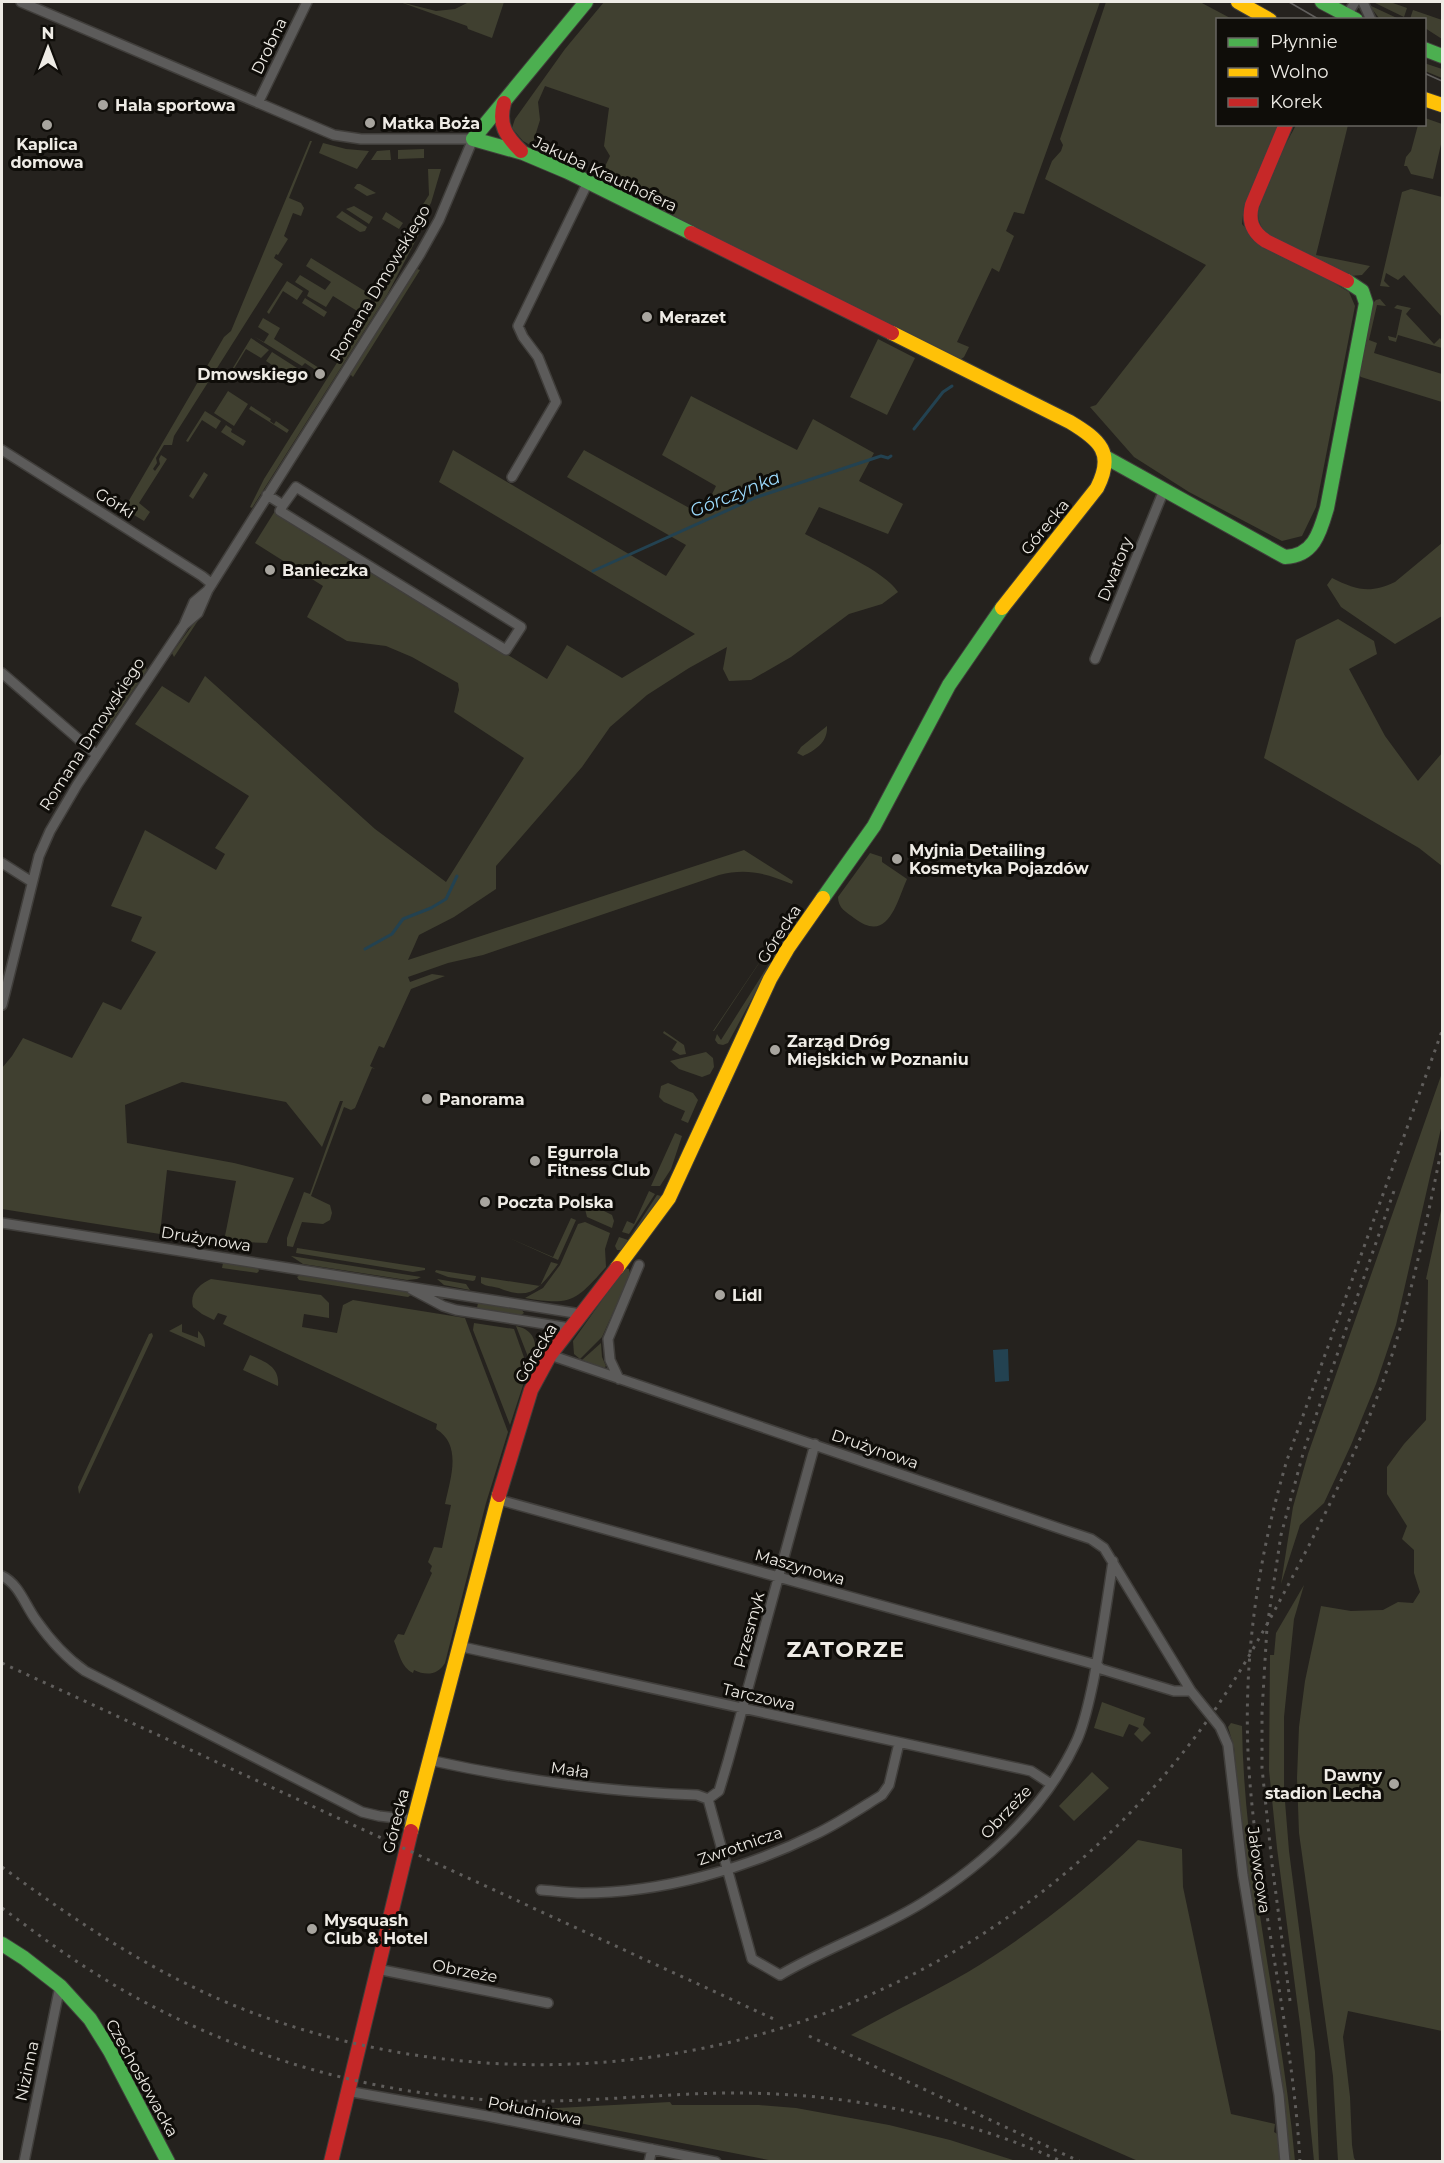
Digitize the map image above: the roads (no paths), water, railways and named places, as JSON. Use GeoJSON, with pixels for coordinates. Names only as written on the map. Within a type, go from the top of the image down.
{"type":"FeatureCollection","features":[{"type":"Feature","properties":{"kind":"street","name":"Jakuba Krauthofera"},"geometry":{"type":"LineString","coordinates":[[21,2],[322,130],[348,137],[374,139],[473,139],[523,153],[588,182],[1070,422],[1101,445],[1107,458]]}},
{"type":"Feature","properties":{"kind":"street","name":"Drobna"},"geometry":{"type":"LineString","coordinates":[[258,103],[306,2]]}},
{"type":"Feature","properties":{"kind":"street","name":"Romana Dmowskiego"},"geometry":{"type":"LineString","coordinates":[[2,1005],[39,856],[50,831],[97,755],[184,625],[194,602],[210,587],[431,234],[473,139],[586,2]]}},
{"type":"Feature","properties":{"kind":"street"},"geometry":{"type":"LineString","coordinates":[[1238,2],[1266,18]]}},
{"type":"Feature","properties":{"kind":"street"},"geometry":{"type":"LineString","coordinates":[[1330,8],[1349,18],[1355,2]]}},
{"type":"Feature","properties":{"kind":"street"},"geometry":{"type":"LineString","coordinates":[[1363,2],[1370,18]]}},
{"type":"Feature","properties":{"kind":"street"},"geometry":{"type":"LineString","coordinates":[[1426,49],[1443,56]]}},
{"type":"Feature","properties":{"kind":"street"},"geometry":{"type":"LineString","coordinates":[[506,98],[502,111],[502,128],[523,153]]}},
{"type":"Feature","properties":{"kind":"street"},"geometry":{"type":"LineString","coordinates":[[1426,99],[1443,105]]}},
{"type":"Feature","properties":{"kind":"street"},"geometry":{"type":"LineString","coordinates":[[1107,458],[1285,557],[1296,558],[1307,551],[1315,540],[1324,519],[1332,487],[1366,303],[1362,291],[1356,285],[1266,241],[1252,228],[1249,215],[1251,206],[1285,126]]}},
{"type":"Feature","properties":{"kind":"street"},"geometry":{"type":"LineString","coordinates":[[512,477],[556,402],[538,357],[518,326],[588,182]]}},
{"type":"Feature","properties":{"kind":"street","name":"Górki"},"geometry":{"type":"LineString","coordinates":[[2,450],[196,572],[210,587]]}},
{"type":"Feature","properties":{"kind":"street","name":"Górecka"},"geometry":{"type":"LineString","coordinates":[[331,2162],[376,1969],[496,1499],[531,1390],[550,1355],[669,1198],[770,979],[788,948],[874,826],[949,685],[1013,593],[1097,488],[1104,476],[1107,458]]}},
{"type":"Feature","properties":{"kind":"street"},"geometry":{"type":"LineString","coordinates":[[296,487],[520,627],[506,650],[280,511],[283,505],[296,487]]}},
{"type":"Feature","properties":{"kind":"street","name":"Dwatory"},"geometry":{"type":"LineString","coordinates":[[1095,659],[1164,490]]}},
{"type":"Feature","properties":{"kind":"street"},"geometry":{"type":"LineString","coordinates":[[267,495],[283,505]]}},
{"type":"Feature","properties":{"kind":"street"},"geometry":{"type":"LineString","coordinates":[[2,674],[97,755]]}},
{"type":"Feature","properties":{"kind":"street"},"geometry":{"type":"LineString","coordinates":[[2,863],[32,882]]}},
{"type":"Feature","properties":{"kind":"street","name":"Drużynowa"},"geometry":{"type":"LineString","coordinates":[[2,1222],[580,1314]]}},
{"type":"Feature","properties":{"kind":"street"},"geometry":{"type":"LineString","coordinates":[[619,1379],[610,1360],[608,1340],[639,1265]]}},
{"type":"Feature","properties":{"kind":"street","name":"Drużynowa"},"geometry":{"type":"LineString","coordinates":[[407,1286],[430,1300],[456,1310],[570,1328]]}},
{"type":"Feature","properties":{"kind":"street","name":"Drużynowa"},"geometry":{"type":"LineString","coordinates":[[550,1355],[1091,1539],[1104,1548],[1113,1561],[1191,1691]]}},
{"type":"Feature","properties":{"kind":"street","name":"Przesmyk"},"geometry":{"type":"LineString","coordinates":[[708,1799],[717,1793],[722,1784],[815,1444]]}},
{"type":"Feature","properties":{"kind":"street","name":"Maszynowa"},"geometry":{"type":"LineString","coordinates":[[496,1499],[1097,1665]]}},
{"type":"Feature","properties":{"kind":"street","name":"Obrzeże"},"geometry":{"type":"LineString","coordinates":[[727,1868],[752,1959],[780,1975],[813,1956],[854,1938],[921,1903],[973,1867],[1023,1821],[1051,1784],[1078,1738],[1097,1665],[1113,1561]]}},
{"type":"Feature","properties":{"kind":"street"},"geometry":{"type":"LineString","coordinates":[[2,1576],[11,1581],[36,1620],[67,1659],[85,1671],[362,1812],[414,1820]]}},
{"type":"Feature","properties":{"kind":"street","name":"Tarczowa"},"geometry":{"type":"LineString","coordinates":[[458,1646],[1030,1772],[1051,1784]]}},
{"type":"Feature","properties":{"kind":"street"},"geometry":{"type":"LineString","coordinates":[[1097,1665],[1101,1669],[1174,1691],[1191,1691]]}},
{"type":"Feature","properties":{"kind":"street","name":"Jałowcowa"},"geometry":{"type":"LineString","coordinates":[[1191,1691],[1220,1727],[1228,1745],[1244,1875],[1280,2095],[1285,2162]]}},
{"type":"Feature","properties":{"kind":"street","name":"Zwrotnicza"},"geometry":{"type":"LineString","coordinates":[[541,1890],[584,1893],[649,1887],[683,1881],[771,1853],[814,1835],[882,1795],[889,1785],[899,1743]]}},
{"type":"Feature","properties":{"kind":"street","name":"Mała"},"geometry":{"type":"LineString","coordinates":[[429,1760],[497,1775],[597,1789],[697,1795],[708,1799]]}},
{"type":"Feature","properties":{"kind":"street"},"geometry":{"type":"LineString","coordinates":[[708,1799],[727,1868]]}},
{"type":"Feature","properties":{"kind":"street","name":"Czechosłowacka"},"geometry":{"type":"LineString","coordinates":[[2,1944],[60,1986],[86,2014],[101,2035],[168,2162]]}},
{"type":"Feature","properties":{"kind":"street","name":"Obrzeże"},"geometry":{"type":"LineString","coordinates":[[376,1969],[548,2003]]}},
{"type":"Feature","properties":{"kind":"street","name":"Nizinna"},"geometry":{"type":"LineString","coordinates":[[24,2162],[60,1986]]}},
{"type":"Feature","properties":{"kind":"street","name":"Południowa"},"geometry":{"type":"LineString","coordinates":[[347,2091],[716,2162]]}},
{"type":"Feature","properties":{"kind":"street"},"geometry":{"type":"LineString","coordinates":[[649,2162],[652,2149]]}},
{"type":"Feature","properties":{"kind":"water"},"geometry":{"type":"Polygon","coordinates":[[[1008,1349],[1009,1381],[995,1382],[993,1350],[1008,1349]]]}},
{"type":"Feature","properties":{"kind":"waterway","name":"Górczynka"},"geometry":{"type":"LineString","coordinates":[[914,429],[943,392],[952,386]]}},
{"type":"Feature","properties":{"kind":"waterway","name":"Górczynka"},"geometry":{"type":"LineString","coordinates":[[593,571],[757,497],[881,456],[888,458],[891,456]]}},
{"type":"Feature","properties":{"kind":"waterway","name":"Górczynka"},"geometry":{"type":"LineString","coordinates":[[365,949],[392,934],[403,919],[431,908],[446,899],[457,876]]}},
{"type":"Feature","properties":{"kind":"tram line"},"geometry":{"type":"LineString","coordinates":[[1289,2],[1317,18]]}},
{"type":"Feature","properties":{"kind":"tram line"},"geometry":{"type":"LineString","coordinates":[[1426,74],[1442,81]]}},
{"type":"Feature","properties":{"kind":"railway"},"geometry":{"type":"LineString","coordinates":[[1300,2162],[1290,2063],[1253,1819],[1247,1731],[1254,1614],[1267,1536],[1287,1460],[1442,1031]]}},
{"type":"Feature","properties":{"kind":"railway"},"geometry":{"type":"LineString","coordinates":[[2,1867],[97,1933],[198,1989],[270,2019],[398,2052],[526,2065],[653,2057],[776,2030],[894,1984],[1004,1920],[1104,1839],[1192,1741],[1224,1696],[1266,1626],[1305,1553],[1372,1410],[1406,1308],[1442,1147]]}},
{"type":"Feature","properties":{"kind":"railway"},"geometry":{"type":"LineString","coordinates":[[1290,2001],[1262,1768],[1262,1712],[1267,1627],[1281,1535],[1304,1450],[1395,1188]]}},
{"type":"Feature","properties":{"kind":"railway"},"geometry":{"type":"LineString","coordinates":[[2,1663],[776,2020]]}},
{"type":"Feature","properties":{"kind":"railway"},"geometry":{"type":"LineString","coordinates":[[2,1908],[58,1949],[138,1999],[234,2043],[283,2061],[334,2075],[386,2087],[490,2100],[552,2101],[736,2093],[820,2097],[903,2110],[944,2120],[1025,2146],[1063,2162]]}},
{"type":"Feature","properties":{"kind":"railway"},"geometry":{"type":"LineString","coordinates":[[809,2036],[1081,2162]]}},
{"type":"Feature","properties":{"kind":"place","name":"Hala sportowa"},"geometry":{"type":"Point","coordinates":[103,105]}},
{"type":"Feature","properties":{"kind":"place","name":"Matka Boża"},"geometry":{"type":"Point","coordinates":[370,123]}},
{"type":"Feature","properties":{"kind":"place","name":"Kaplica domowa"},"geometry":{"type":"Point","coordinates":[47,125]}},
{"type":"Feature","properties":{"kind":"place","name":"Merazet"},"geometry":{"type":"Point","coordinates":[647,317]}},
{"type":"Feature","properties":{"kind":"place","name":"Dmowskiego"},"geometry":{"type":"Point","coordinates":[320,374]}},
{"type":"Feature","properties":{"kind":"place","name":"Banieczka"},"geometry":{"type":"Point","coordinates":[270,570]}},
{"type":"Feature","properties":{"kind":"place","name":"Myjnia Detailing Kosmetyka Pojazdów"},"geometry":{"type":"Point","coordinates":[897,859]}},
{"type":"Feature","properties":{"kind":"place","name":"Zarząd Dróg Miejskich w Poznaniu"},"geometry":{"type":"Point","coordinates":[775,1050]}},
{"type":"Feature","properties":{"kind":"place","name":"Panorama"},"geometry":{"type":"Point","coordinates":[427,1099]}},
{"type":"Feature","properties":{"kind":"place","name":"Egurrola Fitness Club"},"geometry":{"type":"Point","coordinates":[535,1161]}},
{"type":"Feature","properties":{"kind":"place","name":"Poczta Polska"},"geometry":{"type":"Point","coordinates":[485,1202]}},
{"type":"Feature","properties":{"kind":"place","name":"Lidl"},"geometry":{"type":"Point","coordinates":[720,1295]}},
{"type":"Feature","properties":{"kind":"place","name":"Dawny stadion Lecha"},"geometry":{"type":"Point","coordinates":[1394,1784]}},
{"type":"Feature","properties":{"kind":"place","name":"Mysquash Club & Hotel"},"geometry":{"type":"Point","coordinates":[312,1929]}},
{"type":"Feature","properties":{"kind":"district","name":"ZATORZE"},"geometry":{"type":"Point","coordinates":[846,1649]}}]}
